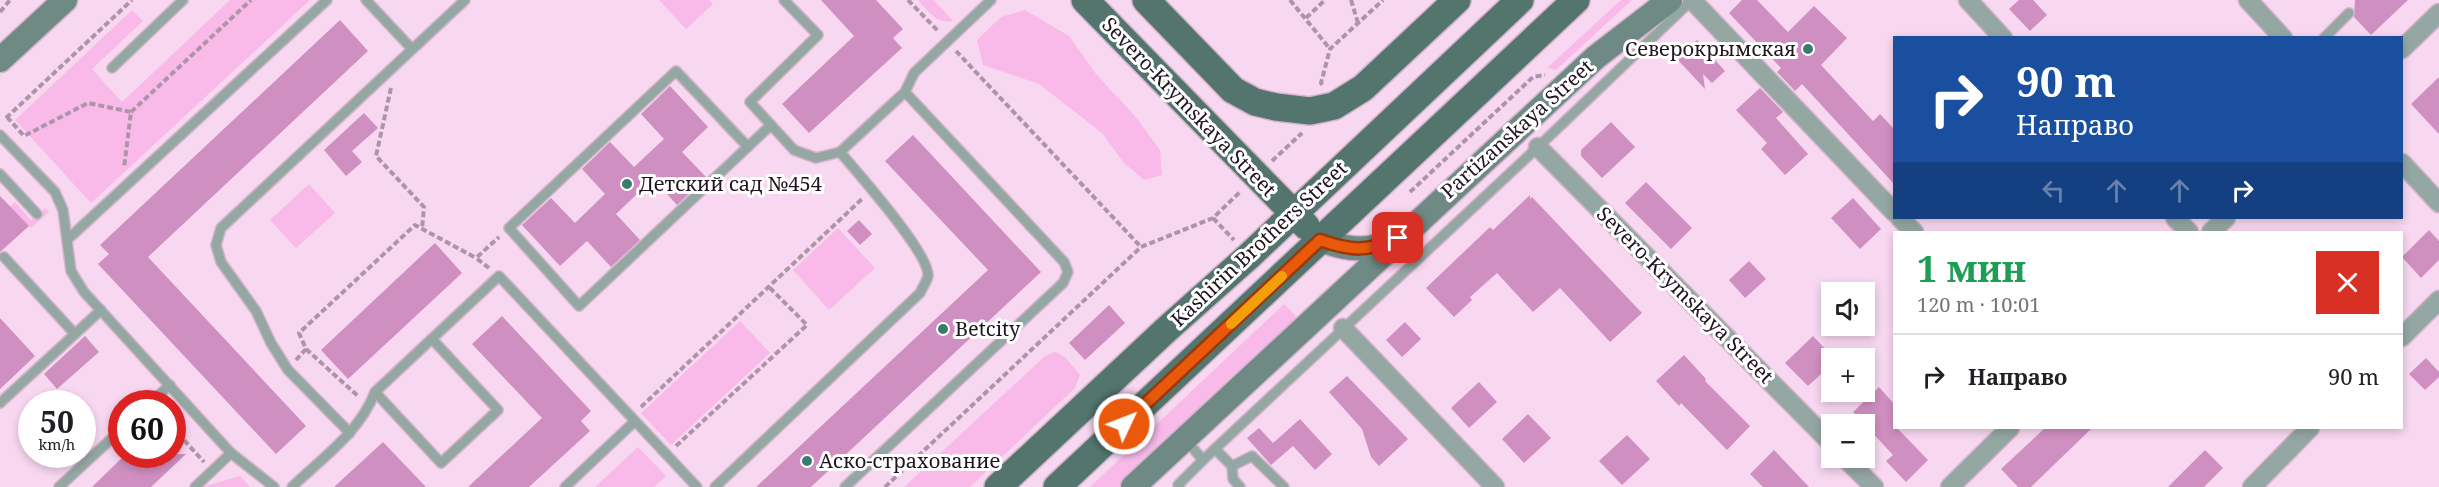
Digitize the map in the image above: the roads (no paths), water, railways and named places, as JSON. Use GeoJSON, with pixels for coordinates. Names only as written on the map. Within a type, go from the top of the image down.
{"type":"FeatureCollection","features":[{"type":"Feature","properties":{"kind":"main road"},"geometry":{"type":"LineString","coordinates":[[0,60],[65,0]]}},
{"type":"Feature","properties":{"kind":"main road","name":"Severo-Krymskaya Street"},"geometry":{"type":"LineString","coordinates":[[1085,0],[1320,240]]}},
{"type":"Feature","properties":{"kind":"main road"},"geometry":{"type":"LineString","coordinates":[[1146,0],[1225,84],[1255,102],[1294,111],[1322,110],[1349,98],[1363,88],[1457,0]]}},
{"type":"Feature","properties":{"kind":"main road","name":"Kashirin Brothers Street"},"geometry":{"type":"LineString","coordinates":[[998,487],[1520,0]]}},
{"type":"Feature","properties":{"kind":"main road","name":"Kashirin Brothers Street"},"geometry":{"type":"LineString","coordinates":[[1057,487],[1576,0]]}},
{"type":"Feature","properties":{"kind":"main road","name":"Partizanskaya Street"},"geometry":{"type":"LineString","coordinates":[[1133,487],[1398,238],[1596,57],[1670,0]]}},
{"type":"Feature","properties":{"kind":"main road"},"geometry":{"type":"LineString","coordinates":[[1320,240],[1340,247],[1362,250],[1381,246],[1398,238]]}},
{"type":"Feature","properties":{"kind":"street"},"geometry":{"type":"LineString","coordinates":[[1692,0],[1893,211]]}},
{"type":"Feature","properties":{"kind":"street"},"geometry":{"type":"LineString","coordinates":[[1968,0],[2001,36]]}},
{"type":"Feature","properties":{"kind":"street"},"geometry":{"type":"LineString","coordinates":[[2248,0],[2281,36]]}},
{"type":"Feature","properties":{"kind":"street"},"geometry":{"type":"LineString","coordinates":[[2403,48],[2436,22]]}},
{"type":"Feature","properties":{"kind":"street","name":"Severo-Krymskaya Street"},"geometry":{"type":"LineString","coordinates":[[1538,147],[1821,433]]}},
{"type":"Feature","properties":{"kind":"street"},"geometry":{"type":"LineString","coordinates":[[2403,164],[2439,203]]}},
{"type":"Feature","properties":{"kind":"street"},"geometry":{"type":"LineString","coordinates":[[1901,219],[1913,231]]}},
{"type":"Feature","properties":{"kind":"street"},"geometry":{"type":"LineString","coordinates":[[2176,219],[2188,231]]}},
{"type":"Feature","properties":{"kind":"street"},"geometry":{"type":"LineString","coordinates":[[2212,231],[2225,219]]}},
{"type":"Feature","properties":{"kind":"street"},"geometry":{"type":"LineString","coordinates":[[2403,336],[2439,300]]}},
{"type":"Feature","properties":{"kind":"street"},"geometry":{"type":"LineString","coordinates":[[1343,328],[1495,487]]}},
{"type":"Feature","properties":{"kind":"street"},"geometry":{"type":"LineString","coordinates":[[1950,487],[2009,429]]}},
{"type":"Feature","properties":{"kind":"street"},"geometry":{"type":"LineString","coordinates":[[2252,487],[2309,429]]}},
{"type":"Feature","properties":{"kind":"street"},"geometry":{"type":"LineString","coordinates":[[1855,468],[1874,487]]}},
{"type":"Feature","properties":{"kind":"lane"},"geometry":{"type":"LineString","coordinates":[[112,68],[183,0]]}},
{"type":"Feature","properties":{"kind":"lane"},"geometry":{"type":"LineString","coordinates":[[67,240],[327,0]]}},
{"type":"Feature","properties":{"kind":"lane"},"geometry":{"type":"LineString","coordinates":[[366,0],[412,50]]}},
{"type":"Feature","properties":{"kind":"lane"},"geometry":{"type":"LineString","coordinates":[[350,433],[288,370],[271,343],[256,311],[221,262],[216,245],[220,228],[465,0]]}},
{"type":"Feature","properties":{"kind":"lane"},"geometry":{"type":"LineString","coordinates":[[784,0],[818,35],[750,102],[794,150],[816,158],[840,152],[905,92],[914,73],[985,2]]}},
{"type":"Feature","properties":{"kind":"lane"},"geometry":{"type":"LineString","coordinates":[[1180,487],[1178,484],[1203,460],[1692,0]]}},
{"type":"Feature","properties":{"kind":"lane"},"geometry":{"type":"LineString","coordinates":[[2326,36],[2349,13]]}},
{"type":"Feature","properties":{"kind":"lane"},"geometry":{"type":"LineString","coordinates":[[747,147],[676,71],[508,228],[579,306],[771,125]]}},
{"type":"Feature","properties":{"kind":"lane"},"geometry":{"type":"LineString","coordinates":[[845,487],[1063,283],[1068,272],[1064,262],[905,92]]}},
{"type":"Feature","properties":{"kind":"lane"},"geometry":{"type":"LineString","coordinates":[[0,135],[55,192],[63,210],[71,271],[84,292],[231,453],[274,487]]}},
{"type":"Feature","properties":{"kind":"lane"},"geometry":{"type":"LineString","coordinates":[[715,487],[920,292],[928,275],[923,257],[872,189],[840,152]]}},
{"type":"Feature","properties":{"kind":"lane"},"geometry":{"type":"LineString","coordinates":[[0,174],[37,214]]}},
{"type":"Feature","properties":{"kind":"lane"},"geometry":{"type":"LineString","coordinates":[[4,257],[75,334]]}},
{"type":"Feature","properties":{"kind":"lane"},"geometry":{"type":"LineString","coordinates":[[291,487],[350,433],[370,407],[375,392],[499,276],[697,487]]}},
{"type":"Feature","properties":{"kind":"lane"},"geometry":{"type":"LineString","coordinates":[[0,403],[101,310]]}},
{"type":"Feature","properties":{"kind":"lane"},"geometry":{"type":"LineString","coordinates":[[375,392],[441,463],[498,410],[432,339]]}},
{"type":"Feature","properties":{"kind":"lane"},"geometry":{"type":"LineString","coordinates":[[164,390],[170,385]]}},
{"type":"Feature","properties":{"kind":"lane"},"geometry":{"type":"LineString","coordinates":[[565,487],[632,419]]}},
{"type":"Feature","properties":{"kind":"lane"},"geometry":{"type":"LineString","coordinates":[[1184,439],[1203,460]]}},
{"type":"Feature","properties":{"kind":"lane"},"geometry":{"type":"LineString","coordinates":[[59,487],[108,442]]}},
{"type":"Feature","properties":{"kind":"lane"},"geometry":{"type":"LineString","coordinates":[[1215,449],[1232,466],[1233,479],[1240,487]]}},
{"type":"Feature","properties":{"kind":"lane"},"geometry":{"type":"LineString","coordinates":[[195,487],[231,453]]}},
{"type":"Feature","properties":{"kind":"lane"},"geometry":{"type":"LineString","coordinates":[[1232,466],[1252,456],[1284,487]]}},
{"type":"Feature","properties":{"kind":"place","name":"Северокрымская"},"geometry":{"type":"Point","coordinates":[1808,49]}},
{"type":"Feature","properties":{"kind":"place","name":"Детский сад №454"},"geometry":{"type":"Point","coordinates":[627,184]}},
{"type":"Feature","properties":{"kind":"place","name":"Betcity"},"geometry":{"type":"Point","coordinates":[943,329]}},
{"type":"Feature","properties":{"kind":"place","name":"Аско-страхование"},"geometry":{"type":"Point","coordinates":[807,461]}}]}
